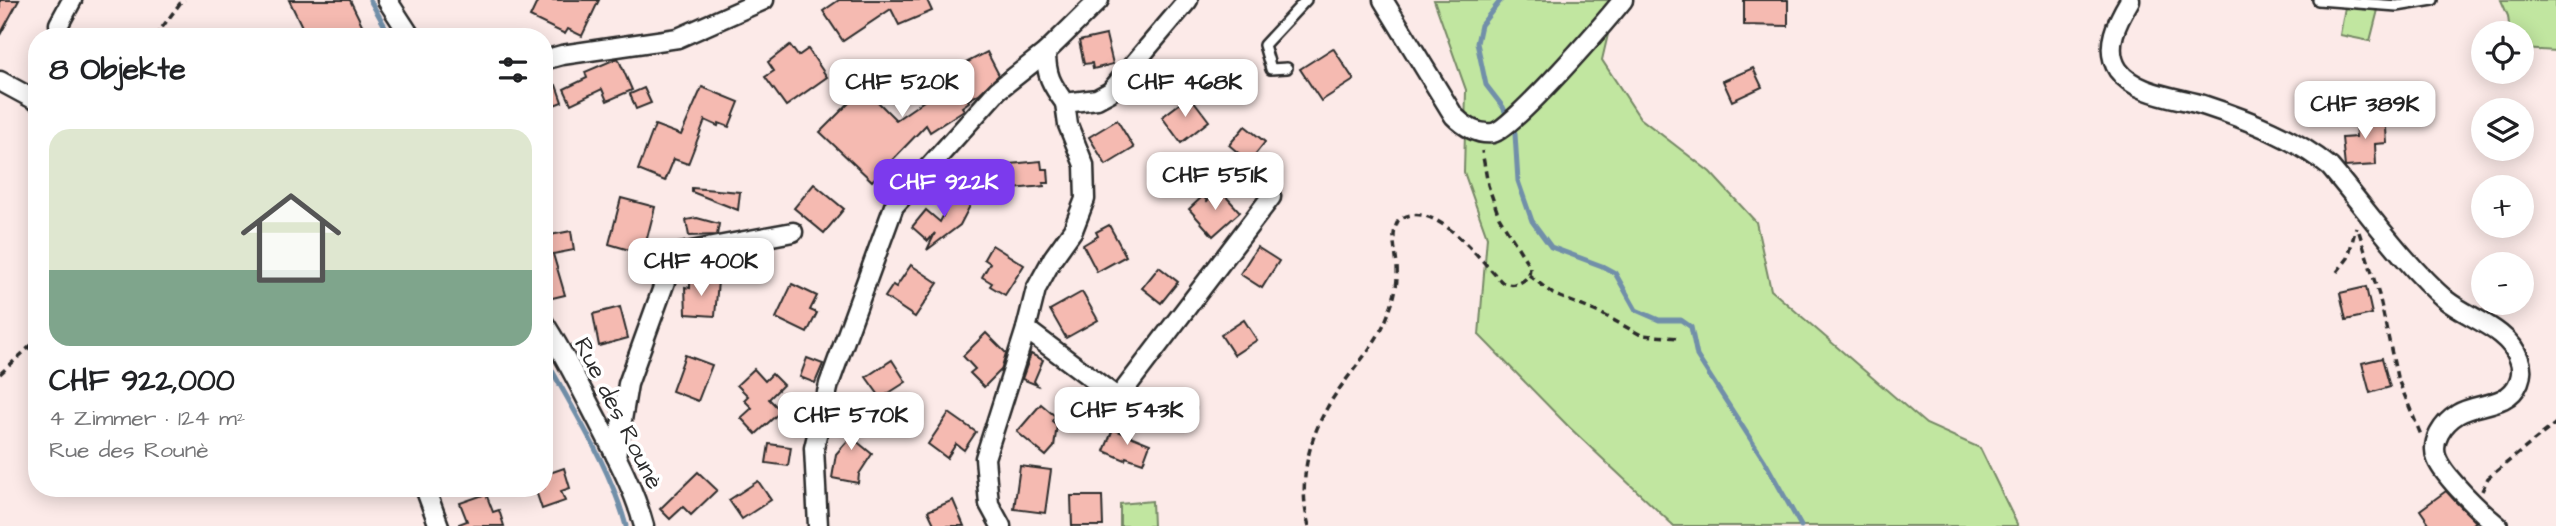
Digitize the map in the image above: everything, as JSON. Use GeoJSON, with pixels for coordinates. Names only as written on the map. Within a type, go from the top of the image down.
{"type":"FeatureCollection","features":[{"type":"Feature","properties":{"kind":"street"},"geometry":{"type":"LineString","coordinates":[[59,24],[72,0]]}},
{"type":"Feature","properties":{"kind":"street"},"geometry":{"type":"LineString","coordinates":[[387,0],[405,28]]}},
{"type":"Feature","properties":{"kind":"street"},"geometry":{"type":"LineString","coordinates":[[553,58],[678,38],[764,0]]}},
{"type":"Feature","properties":{"kind":"street"},"geometry":{"type":"LineString","coordinates":[[818,526],[814,447],[829,384],[894,206],[998,90],[1046,52],[1099,0]]}},
{"type":"Feature","properties":{"kind":"street"},"geometry":{"type":"LineString","coordinates":[[1065,103],[1097,99],[1110,92],[1188,0]]}},
{"type":"Feature","properties":{"kind":"street"},"geometry":{"type":"LineString","coordinates":[[1383,0],[1454,116],[1463,125],[1479,132],[1492,133],[1501,130],[1524,109],[1623,0]]}},
{"type":"Feature","properties":{"kind":"street"},"geometry":{"type":"LineString","coordinates":[[2130,0],[2119,19],[2112,47],[2116,67],[2123,75],[2142,88],[2231,116],[2274,133],[2316,155],[2330,167],[2428,283],[2447,301],[2500,335],[2516,351],[2522,369],[2518,386],[2504,399],[2467,410],[2451,419],[2439,434],[2435,453],[2442,468],[2498,526]]}},
{"type":"Feature","properties":{"kind":"street"},"geometry":{"type":"LineString","coordinates":[[1002,526],[989,504],[985,458],[1036,289],[1073,230],[1085,199],[1084,165],[1068,125],[1065,103],[1054,89],[1046,71],[1046,52]]}},
{"type":"Feature","properties":{"kind":"street"},"geometry":{"type":"LineString","coordinates":[[0,81],[28,96]]}},
{"type":"Feature","properties":{"kind":"street"},"geometry":{"type":"LineString","coordinates":[[1026,329],[1118,398],[1271,197]]}},
{"type":"Feature","properties":{"kind":"street"},"geometry":{"type":"LineString","coordinates":[[616,456],[628,384],[675,254],[793,232]]}},
{"type":"Feature","properties":{"kind":"street","name":"Rue des Rounè"},"geometry":{"type":"LineString","coordinates":[[553,337],[636,497],[644,526]]}},
{"type":"Feature","properties":{"kind":"street"},"geometry":{"type":"LineString","coordinates":[[428,497],[439,526]]}},
{"type":"Feature","properties":{"kind":"lane"},"geometry":{"type":"LineString","coordinates":[[1287,68],[1271,69],[1264,45],[1306,0]]}},
{"type":"Feature","properties":{"kind":"lane"},"geometry":{"type":"LineString","coordinates":[[2318,0],[2397,6],[2433,0]]}},
{"type":"Feature","properties":{"kind":"path"},"geometry":{"type":"LineString","coordinates":[[162,28],[185,0]]}},
{"type":"Feature","properties":{"kind":"path"},"geometry":{"type":"LineString","coordinates":[[1309,526],[1303,488],[1314,437],[1327,407],[1377,336],[1390,312],[1397,287],[1393,233],[1398,220],[1413,213],[1429,216],[1450,228],[1509,286],[1518,284],[1529,275],[1530,267],[1499,217],[1493,202],[1479,132]]}},
{"type":"Feature","properties":{"kind":"path"},"geometry":{"type":"LineString","coordinates":[[2337,272],[2348,258],[2357,223],[2379,295],[2397,377],[2414,421],[2435,453]]}},
{"type":"Feature","properties":{"kind":"path"},"geometry":{"type":"LineString","coordinates":[[1529,275],[1553,294],[1602,314],[1641,335],[1679,338]]}},
{"type":"Feature","properties":{"kind":"path"},"geometry":{"type":"LineString","coordinates":[[0,374],[28,348]]}},
{"type":"Feature","properties":{"kind":"path"},"geometry":{"type":"LineString","coordinates":[[2476,505],[2488,478],[2556,423]]}},
{"type":"Feature","properties":{"kind":"green space"},"geometry":{"type":"Polygon","coordinates":[[[1434,0],[1616,0],[1602,60],[1640,118],[1710,172],[1756,222],[1771,290],[1926,424],[1980,448],[2018,526],[1674,526],[1569,427],[1479,335],[1487,237],[1464,172],[1466,90],[1434,0]]]}},
{"type":"Feature","properties":{"kind":"green space"},"geometry":{"type":"Polygon","coordinates":[[[2501,0],[2556,0],[2556,51],[2534,50],[2534,21],[2509,21],[2501,0]]]}},
{"type":"Feature","properties":{"kind":"green space"},"geometry":{"type":"Polygon","coordinates":[[[2345,7],[2378,10],[2370,41],[2340,35],[2345,7]]]}},
{"type":"Feature","properties":{"kind":"green space"},"geometry":{"type":"Polygon","coordinates":[[[1152,501],[1153,526],[1120,526],[1120,504],[1152,501]]]}},
{"type":"Feature","properties":{"kind":"building"},"geometry":{"type":"Polygon","coordinates":[[[0,0],[19,0],[0,35],[0,0]]]}},
{"type":"Feature","properties":{"kind":"building"},"geometry":{"type":"Polygon","coordinates":[[[289,0],[350,0],[364,28],[303,28],[289,0]]]}},
{"type":"Feature","properties":{"kind":"building"},"geometry":{"type":"Polygon","coordinates":[[[538,0],[599,0],[582,36],[568,29],[565,34],[530,17],[538,0]]]}},
{"type":"Feature","properties":{"kind":"building"},"geometry":{"type":"Polygon","coordinates":[[[839,0],[927,0],[932,11],[899,25],[891,9],[843,41],[823,11],[839,0]]]}},
{"type":"Feature","properties":{"kind":"building"},"geometry":{"type":"Polygon","coordinates":[[[1744,0],[1788,0],[1788,26],[1744,25],[1744,0]]]}},
{"type":"Feature","properties":{"kind":"building"},"geometry":{"type":"Polygon","coordinates":[[[1106,35],[1113,64],[1093,69],[1092,63],[1084,64],[1079,41],[1106,35]]]}},
{"type":"Feature","properties":{"kind":"building"},"geometry":{"type":"Polygon","coordinates":[[[790,45],[798,56],[808,49],[827,77],[786,106],[765,77],[774,71],[768,62],[790,45]]]}},
{"type":"Feature","properties":{"kind":"building"},"geometry":{"type":"Polygon","coordinates":[[[1333,48],[1354,80],[1321,101],[1300,69],[1333,48]]]}},
{"type":"Feature","properties":{"kind":"building"},"geometry":{"type":"Polygon","coordinates":[[[987,52],[999,75],[979,94],[968,100],[962,107],[964,110],[930,132],[926,125],[872,181],[820,132],[864,88],[896,120],[962,75],[958,67],[987,52]]]}},
{"type":"Feature","properties":{"kind":"building"},"geometry":{"type":"Polygon","coordinates":[[[618,58],[632,90],[607,101],[602,89],[571,104],[564,89],[587,78],[585,72],[618,58]]]}},
{"type":"Feature","properties":{"kind":"building"},"geometry":{"type":"Polygon","coordinates":[[[1753,68],[1762,87],[1732,101],[1723,81],[1753,68]]]}},
{"type":"Feature","properties":{"kind":"building"},"geometry":{"type":"Polygon","coordinates":[[[556,85],[562,102],[553,106],[553,86],[556,85]]]}},
{"type":"Feature","properties":{"kind":"building"},"geometry":{"type":"Polygon","coordinates":[[[702,87],[739,102],[729,127],[719,123],[718,126],[705,120],[688,164],[674,159],[665,181],[638,170],[655,125],[681,135],[702,87]]]}},
{"type":"Feature","properties":{"kind":"building"},"geometry":{"type":"Polygon","coordinates":[[[644,88],[651,103],[636,109],[630,94],[644,88]]]}},
{"type":"Feature","properties":{"kind":"building"},"geometry":{"type":"Polygon","coordinates":[[[1190,96],[1209,121],[1181,143],[1162,117],[1190,96]]]}},
{"type":"Feature","properties":{"kind":"building"},"geometry":{"type":"Polygon","coordinates":[[[2385,114],[2387,143],[2375,144],[2376,165],[2345,167],[2342,138],[2356,137],[2355,120],[2362,120],[2362,116],[2385,114]]]}},
{"type":"Feature","properties":{"kind":"building"},"geometry":{"type":"Polygon","coordinates":[[[1117,120],[1134,148],[1106,165],[1089,137],[1117,120]]]}},
{"type":"Feature","properties":{"kind":"building"},"geometry":{"type":"Polygon","coordinates":[[[1245,126],[1265,142],[1249,162],[1229,145],[1245,126]]]}},
{"type":"Feature","properties":{"kind":"building"},"geometry":{"type":"Polygon","coordinates":[[[1041,161],[1042,169],[1048,169],[1049,183],[1043,183],[1044,186],[1012,189],[1010,164],[1041,161]]]}},
{"type":"Feature","properties":{"kind":"building"},"geometry":{"type":"Polygon","coordinates":[[[814,184],[844,209],[824,233],[794,208],[814,184]]]}},
{"type":"Feature","properties":{"kind":"building"},"geometry":{"type":"Polygon","coordinates":[[[692,188],[740,192],[738,210],[692,192],[692,188]]]}},
{"type":"Feature","properties":{"kind":"building"},"geometry":{"type":"Polygon","coordinates":[[[957,188],[974,198],[960,225],[927,250],[935,233],[928,241],[912,227],[926,210],[940,222],[957,188]]]}},
{"type":"Feature","properties":{"kind":"building"},"geometry":{"type":"Polygon","coordinates":[[[1219,189],[1240,212],[1213,236],[1189,209],[1203,196],[1207,201],[1219,189]]]}},
{"type":"Feature","properties":{"kind":"building"},"geometry":{"type":"Polygon","coordinates":[[[621,198],[655,207],[643,254],[609,244],[621,198]]]}},
{"type":"Feature","properties":{"kind":"building"},"geometry":{"type":"Polygon","coordinates":[[[697,218],[719,224],[717,235],[689,236],[686,220],[697,218]]]}},
{"type":"Feature","properties":{"kind":"building"},"geometry":{"type":"Polygon","coordinates":[[[1109,225],[1126,256],[1097,272],[1083,245],[1098,236],[1096,232],[1109,225]]]}},
{"type":"Feature","properties":{"kind":"building"},"geometry":{"type":"Polygon","coordinates":[[[571,231],[574,250],[553,254],[553,234],[571,231]]]}},
{"type":"Feature","properties":{"kind":"building"},"geometry":{"type":"Polygon","coordinates":[[[992,245],[1024,265],[1005,295],[990,286],[992,283],[982,277],[990,263],[984,259],[992,245]]]}},
{"type":"Feature","properties":{"kind":"building"},"geometry":{"type":"Polygon","coordinates":[[[1257,247],[1279,261],[1262,288],[1240,274],[1257,247]]]}},
{"type":"Feature","properties":{"kind":"building"},"geometry":{"type":"Polygon","coordinates":[[[553,254],[565,295],[553,298],[553,254]]]}},
{"type":"Feature","properties":{"kind":"building"},"geometry":{"type":"Polygon","coordinates":[[[911,265],[938,283],[915,317],[885,297],[893,285],[896,287],[911,265]]]}},
{"type":"Feature","properties":{"kind":"building"},"geometry":{"type":"Polygon","coordinates":[[[1159,267],[1178,282],[1161,303],[1142,288],[1159,267]]]}},
{"type":"Feature","properties":{"kind":"building"},"geometry":{"type":"Polygon","coordinates":[[[690,279],[718,281],[715,316],[686,314],[685,287],[690,288],[690,279]]]}},
{"type":"Feature","properties":{"kind":"building"},"geometry":{"type":"Polygon","coordinates":[[[792,284],[817,296],[810,310],[817,313],[807,333],[776,318],[792,284]]]}},
{"type":"Feature","properties":{"kind":"building"},"geometry":{"type":"Polygon","coordinates":[[[2366,287],[2372,314],[2346,320],[2340,293],[2366,287]]]}},
{"type":"Feature","properties":{"kind":"building"},"geometry":{"type":"Polygon","coordinates":[[[1082,292],[1098,320],[1066,338],[1050,310],[1082,292]]]}},
{"type":"Feature","properties":{"kind":"building"},"geometry":{"type":"Polygon","coordinates":[[[620,307],[628,338],[599,346],[593,314],[620,307]]]}},
{"type":"Feature","properties":{"kind":"building"},"geometry":{"type":"Polygon","coordinates":[[[1244,320],[1257,340],[1234,355],[1221,335],[1244,320]]]}},
{"type":"Feature","properties":{"kind":"building"},"geometry":{"type":"Polygon","coordinates":[[[986,333],[1006,353],[1001,370],[984,387],[970,373],[975,369],[963,356],[986,333]]]}},
{"type":"Feature","properties":{"kind":"building"},"geometry":{"type":"Polygon","coordinates":[[[1031,354],[1043,360],[1034,381],[1037,385],[1022,379],[1031,354]]]}},
{"type":"Feature","properties":{"kind":"building"},"geometry":{"type":"Polygon","coordinates":[[[685,355],[712,365],[698,401],[672,391],[685,355]]]}},
{"type":"Feature","properties":{"kind":"building"},"geometry":{"type":"Polygon","coordinates":[[[807,358],[823,364],[815,383],[800,377],[807,358]]]}},
{"type":"Feature","properties":{"kind":"building"},"geometry":{"type":"Polygon","coordinates":[[[2382,358],[2390,387],[2370,393],[2362,363],[2382,358]]]}},
{"type":"Feature","properties":{"kind":"building"},"geometry":{"type":"Polygon","coordinates":[[[892,360],[906,382],[881,398],[866,377],[892,360]]]}},
{"type":"Feature","properties":{"kind":"building"},"geometry":{"type":"Polygon","coordinates":[[[754,369],[765,381],[772,374],[783,385],[769,399],[781,411],[756,434],[741,418],[752,408],[744,400],[748,396],[737,385],[754,369]]]}},
{"type":"Feature","properties":{"kind":"building"},"geometry":{"type":"Polygon","coordinates":[[[1176,396],[1196,408],[1184,430],[1163,419],[1176,396]]]}},
{"type":"Feature","properties":{"kind":"building"},"geometry":{"type":"Polygon","coordinates":[[[1041,404],[1055,416],[1052,421],[1057,425],[1054,447],[1046,456],[1017,432],[1041,404]]]}},
{"type":"Feature","properties":{"kind":"building"},"geometry":{"type":"Polygon","coordinates":[[[850,413],[866,428],[855,440],[872,454],[859,474],[858,483],[832,478],[836,454],[850,438],[837,426],[850,413]]]}},
{"type":"Feature","properties":{"kind":"building"},"geometry":{"type":"Polygon","coordinates":[[[949,413],[976,432],[964,450],[956,444],[947,458],[928,444],[949,413]]]}},
{"type":"Feature","properties":{"kind":"building"},"geometry":{"type":"Polygon","coordinates":[[[1113,429],[1150,444],[1143,463],[1126,457],[1125,460],[1104,451],[1113,429]]]}},
{"type":"Feature","properties":{"kind":"building"},"geometry":{"type":"Polygon","coordinates":[[[769,444],[791,447],[788,466],[766,463],[769,444]]]}},
{"type":"Feature","properties":{"kind":"building"},"geometry":{"type":"Polygon","coordinates":[[[1020,466],[1051,470],[1045,513],[1014,509],[1020,466]]]}},
{"type":"Feature","properties":{"kind":"building"},"geometry":{"type":"Polygon","coordinates":[[[564,468],[570,488],[561,491],[565,501],[542,509],[538,497],[553,497],[553,472],[564,468]]]}},
{"type":"Feature","properties":{"kind":"building"},"geometry":{"type":"Polygon","coordinates":[[[698,472],[717,490],[691,515],[683,507],[670,519],[660,509],[698,472]]]}},
{"type":"Feature","properties":{"kind":"building"},"geometry":{"type":"Polygon","coordinates":[[[758,481],[771,500],[742,519],[729,500],[758,481]]]}},
{"type":"Feature","properties":{"kind":"building"},"geometry":{"type":"Polygon","coordinates":[[[2446,491],[2476,522],[2470,526],[2431,526],[2420,510],[2446,491]]]}},
{"type":"Feature","properties":{"kind":"building"},"geometry":{"type":"Polygon","coordinates":[[[1071,496],[1102,496],[1103,526],[1072,526],[1071,496]]]}},
{"type":"Feature","properties":{"kind":"building"},"geometry":{"type":"Polygon","coordinates":[[[477,497],[487,497],[493,512],[499,510],[504,526],[459,526],[467,521],[460,503],[477,497]]]}},
{"type":"Feature","properties":{"kind":"building"},"geometry":{"type":"Polygon","coordinates":[[[953,500],[964,526],[935,526],[928,511],[953,500]]]}},
{"type":"Feature","properties":{"kind":"waterway"},"geometry":{"type":"LineString","coordinates":[[370,0],[386,28]]}},
{"type":"Feature","properties":{"kind":"waterway"},"geometry":{"type":"LineString","coordinates":[[1501,0],[1481,25],[1477,43],[1486,85],[1503,107],[1515,134],[1518,181],[1532,221],[1551,247],[1615,273],[1636,310],[1659,320],[1681,320],[1691,327],[1697,356],[1764,460],[1801,526]]}},
{"type":"Feature","properties":{"kind":"waterway"},"geometry":{"type":"LineString","coordinates":[[553,372],[601,460],[626,526]]}}]}
